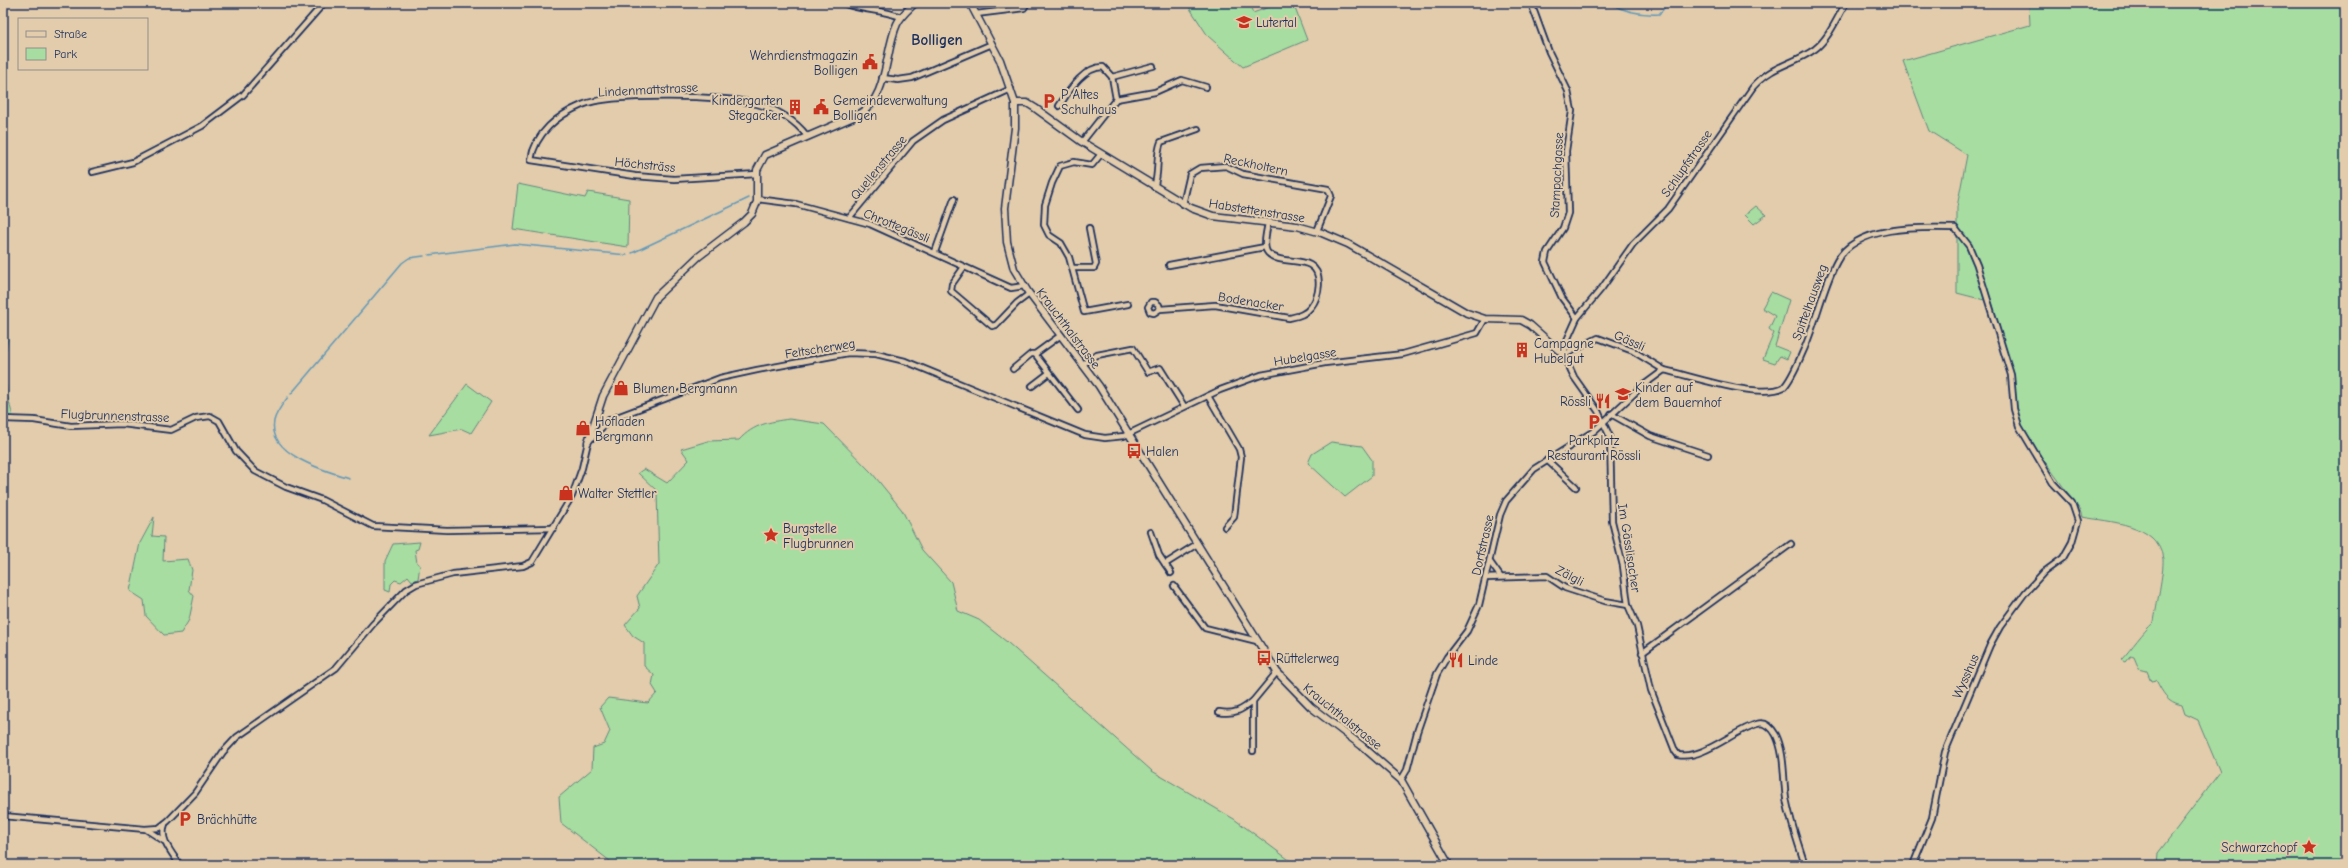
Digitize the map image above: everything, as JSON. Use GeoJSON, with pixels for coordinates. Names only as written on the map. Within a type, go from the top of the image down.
{"type":"FeatureCollection","features":[{"type":"Feature","properties":{"kind":"street"},"geometry":{"type":"LineString","coordinates":[[92,172],[133,162],[202,126],[244,95],[324,3]]}},
{"type":"Feature","properties":{"kind":"street"},"geometry":{"type":"LineString","coordinates":[[843,3],[862,9],[891,13],[901,17]]}},
{"type":"Feature","properties":{"kind":"street"},"geometry":{"type":"LineString","coordinates":[[3,816],[146,830],[156,829],[165,824],[195,793],[230,744],[279,706],[328,676],[406,590],[416,584],[446,576],[527,564],[535,558],[554,528],[578,482],[588,442],[603,396],[653,301],[665,286],[698,257],[748,219],[755,208],[757,198],[757,174],[759,164],[768,153],[865,110],[874,100],[882,78],[896,27],[901,17],[915,3]]}},
{"type":"Feature","properties":{"kind":"street","name":"Krauchthalstrasse"},"geometry":{"type":"LineString","coordinates":[[970,3],[992,44],[1011,89],[1015,103],[1016,124],[1005,208],[1006,232],[1012,261],[1024,286],[1083,364],[1128,433],[1277,672],[1311,707],[1362,746],[1401,780],[1449,865]]}},
{"type":"Feature","properties":{"kind":"street"},"geometry":{"type":"LineString","coordinates":[[976,14],[1024,8],[1027,3]]}},
{"type":"Feature","properties":{"kind":"street","name":"Stampachgasse"},"geometry":{"type":"LineString","coordinates":[[1531,3],[1549,52],[1568,91],[1572,111],[1566,151],[1568,213],[1563,228],[1546,252],[1544,262],[1562,298],[1577,318]]}},
{"type":"Feature","properties":{"kind":"street","name":"Schlupfstrasse"},"geometry":{"type":"LineString","coordinates":[[1564,355],[1568,338],[1577,318],[1602,288],[1633,244],[1668,209],[1760,78],[1776,67],[1805,54],[1821,44],[1846,3]]}},
{"type":"Feature","properties":{"kind":"street"},"geometry":{"type":"LineString","coordinates":[[882,78],[898,80],[912,78],[992,44]]}},
{"type":"Feature","properties":{"kind":"street"},"geometry":{"type":"LineString","coordinates":[[1112,77],[1153,66]]}},
{"type":"Feature","properties":{"kind":"street"},"geometry":{"type":"LineString","coordinates":[[1059,106],[1075,83],[1098,67],[1103,67],[1112,77],[1116,99]]}},
{"type":"Feature","properties":{"kind":"street"},"geometry":{"type":"LineString","coordinates":[[1082,142],[1116,99],[1155,92],[1182,80],[1206,87]]}},
{"type":"Feature","properties":{"kind":"street","name":"Quellenstrasse"},"geometry":{"type":"LineString","coordinates":[[849,218],[913,141],[942,120],[1011,89]]}},
{"type":"Feature","properties":{"kind":"street","name":"Lindenmattstrasse"},"geometry":{"type":"LineString","coordinates":[[531,160],[532,151],[552,123],[583,105],[605,100],[652,98],[736,99],[772,109],[799,126],[807,136]]}},
{"type":"Feature","properties":{"kind":"street","name":"Habstettenstrasse"},"geometry":{"type":"LineString","coordinates":[[1015,103],[1027,103],[1082,142],[1183,204],[1213,216],[1317,231],[1348,244],[1462,310],[1485,319],[1514,318],[1524,321],[1564,355]]}},
{"type":"Feature","properties":{"kind":"street"},"geometry":{"type":"LineString","coordinates":[[1154,187],[1157,177],[1158,149],[1161,142],[1198,129]]}},
{"type":"Feature","properties":{"kind":"street"},"geometry":{"type":"LineString","coordinates":[[1101,154],[1092,165],[1074,162],[1060,166],[1052,182],[1045,205],[1044,226],[1049,235],[1061,243],[1069,257],[1084,312],[1128,304]]}},
{"type":"Feature","properties":{"kind":"street","name":"Höchsträss"},"geometry":{"type":"LineString","coordinates":[[531,160],[635,176],[674,179],[757,174]]}},
{"type":"Feature","properties":{"kind":"street","name":"Reckholtern"},"geometry":{"type":"LineString","coordinates":[[1183,204],[1190,174],[1200,168],[1226,166],[1243,174],[1328,189],[1331,196],[1317,231]]}},
{"type":"Feature","properties":{"kind":"street","name":"Chrottegässli"},"geometry":{"type":"LineString","coordinates":[[757,198],[790,202],[870,224],[935,252],[1011,288],[1024,286]]}},
{"type":"Feature","properties":{"kind":"street","name":"Chrottegässli"},"geometry":{"type":"LineString","coordinates":[[935,252],[954,199]]}},
{"type":"Feature","properties":{"kind":"street"},"geometry":{"type":"LineString","coordinates":[[1169,265],[1265,247],[1268,223]]}},
{"type":"Feature","properties":{"kind":"street"},"geometry":{"type":"LineString","coordinates":[[1072,268],[1094,268],[1096,264],[1089,228]]}},
{"type":"Feature","properties":{"kind":"street","name":"Spittelhausweg"},"geometry":{"type":"LineString","coordinates":[[1664,370],[1729,386],[1758,390],[1780,389],[1787,383],[1815,323],[1835,264],[1848,248],[1863,238],[1881,232],[1918,228],[1955,228],[1969,246],[1978,265],[2011,375],[2014,409],[2019,426],[2053,483],[2072,503],[2078,518]]}},
{"type":"Feature","properties":{"kind":"street","name":"Bodenacker"},"geometry":{"type":"LineString","coordinates":[[1160,309],[1215,305],[1289,318],[1301,316],[1311,307],[1318,294],[1319,278],[1315,270],[1309,265],[1279,259],[1269,254],[1265,247]]}},
{"type":"Feature","properties":{"kind":"street"},"geometry":{"type":"LineString","coordinates":[[964,267],[952,284],[951,291],[992,326],[996,326],[1029,294]]}},
{"type":"Feature","properties":{"kind":"street","name":"Hubelgasse"},"geometry":{"type":"LineString","coordinates":[[1128,433],[1184,406],[1253,378],[1283,370],[1410,352],[1477,333],[1485,319]]}},
{"type":"Feature","properties":{"kind":"street"},"geometry":{"type":"LineString","coordinates":[[1013,369],[1031,354],[1034,354],[1060,335]]}},
{"type":"Feature","properties":{"kind":"street","name":"Gässli"},"geometry":{"type":"LineString","coordinates":[[1564,355],[1598,338],[1633,351],[1664,370]]}},
{"type":"Feature","properties":{"kind":"street"},"geometry":{"type":"LineString","coordinates":[[1083,364],[1097,355],[1133,348],[1148,372],[1160,368],[1184,406]]}},
{"type":"Feature","properties":{"kind":"street","name":"Feltscherweg"},"geometry":{"type":"LineString","coordinates":[[588,442],[601,426],[613,418],[720,378],[827,356],[855,352],[883,355],[905,361],[1084,435],[1105,438],[1128,433]]}},
{"type":"Feature","properties":{"kind":"street"},"geometry":{"type":"LineString","coordinates":[[1034,354],[1078,410]]}},
{"type":"Feature","properties":{"kind":"street"},"geometry":{"type":"LineString","coordinates":[[1564,355],[1574,377],[1592,402],[1603,422],[1641,387],[1664,370]]}},
{"type":"Feature","properties":{"kind":"street"},"geometry":{"type":"LineString","coordinates":[[1032,386],[1049,373]]}},
{"type":"Feature","properties":{"kind":"street"},"geometry":{"type":"LineString","coordinates":[[1208,396],[1239,449],[1241,458],[1234,517],[1225,527]]}},
{"type":"Feature","properties":{"kind":"street"},"geometry":{"type":"LineString","coordinates":[[1611,414],[1650,436],[1708,455]]}},
{"type":"Feature","properties":{"kind":"street","name":"Flugbrunnenstrasse"},"geometry":{"type":"LineString","coordinates":[[3,419],[34,420],[71,426],[122,424],[171,430],[199,417],[210,416],[219,421],[236,451],[255,471],[286,487],[322,500],[373,526],[447,530],[554,528]]}},
{"type":"Feature","properties":{"kind":"street","name":"Dorfstrasse"},"geometry":{"type":"LineString","coordinates":[[1401,780],[1407,770],[1415,739],[1437,674],[1473,620],[1486,578],[1500,515],[1506,501],[1525,477],[1547,460],[1594,431],[1603,422]]}},
{"type":"Feature","properties":{"kind":"street","name":"Im Gässlisacher"},"geometry":{"type":"LineString","coordinates":[[1603,422],[1610,437],[1612,521],[1623,566],[1628,605],[1637,626],[1646,676],[1674,751],[1678,755],[1687,755],[1713,746],[1757,724],[1770,727],[1780,748],[1787,802],[1805,865]]}},
{"type":"Feature","properties":{"kind":"street"},"geometry":{"type":"LineString","coordinates":[[1547,460],[1576,487]]}},
{"type":"Feature","properties":{"kind":"street","name":"Wysshus"},"geometry":{"type":"LineString","coordinates":[[1913,865],[1932,818],[1945,752],[1990,645],[2000,627],[2025,593],[2044,572],[2063,558],[2072,542],[2078,518]]}},
{"type":"Feature","properties":{"kind":"street"},"geometry":{"type":"LineString","coordinates":[[1151,532],[1159,555],[1171,573]]}},
{"type":"Feature","properties":{"kind":"street"},"geometry":{"type":"LineString","coordinates":[[1165,564],[1196,544]]}},
{"type":"Feature","properties":{"kind":"street"},"geometry":{"type":"LineString","coordinates":[[1642,653],[1791,544]]}},
{"type":"Feature","properties":{"kind":"street"},"geometry":{"type":"LineString","coordinates":[[1490,562],[1500,576]]}},
{"type":"Feature","properties":{"kind":"street","name":"Zälgli"},"geometry":{"type":"LineString","coordinates":[[1486,578],[1500,576],[1547,576],[1565,588],[1605,601],[1628,605]]}},
{"type":"Feature","properties":{"kind":"street"},"geometry":{"type":"LineString","coordinates":[[1174,586],[1205,628],[1257,641]]}},
{"type":"Feature","properties":{"kind":"street"},"geometry":{"type":"LineString","coordinates":[[1219,712],[1227,714],[1238,711],[1253,700],[1277,672]]}},
{"type":"Feature","properties":{"kind":"street"},"geometry":{"type":"LineString","coordinates":[[1253,700],[1253,751]]}},
{"type":"Feature","properties":{"kind":"street"},"geometry":{"type":"LineString","coordinates":[[164,841],[163,832],[165,824]]}},
{"type":"Feature","properties":{"kind":"street"},"geometry":{"type":"LineString","coordinates":[[146,830],[164,841],[180,865]]}},
{"type":"Feature","properties":{"kind":"green space","name":"Lutertal"},"geometry":{"type":"Polygon","coordinates":[[[1198,3],[1249,3],[1253,13],[1280,3],[1293,3],[1307,40],[1243,67],[1208,36],[1189,7],[1198,3]]]}},
{"type":"Feature","properties":{"kind":"green space"},"geometry":{"type":"Polygon","coordinates":[[[2029,3],[2345,3],[2345,865],[2157,865],[2158,853],[2220,772],[2198,720],[2185,714],[2182,705],[2169,699],[2156,680],[2151,681],[2147,671],[2139,669],[2134,657],[2130,656],[2125,662],[2121,660],[2154,622],[2163,559],[2159,547],[2152,538],[2142,531],[2131,526],[2082,517],[2080,510],[2020,427],[2016,409],[2014,377],[1992,302],[1957,293],[1957,207],[1967,155],[1929,131],[1903,61],[2030,25],[2029,3]]]}},
{"type":"Feature","properties":{"kind":"green space"},"geometry":{"type":"Polygon","coordinates":[[[518,184],[585,198],[588,192],[629,199],[628,247],[513,229],[518,184]]]}},
{"type":"Feature","properties":{"kind":"green space"},"geometry":{"type":"Polygon","coordinates":[[[1756,206],[1766,215],[1754,224],[1745,215],[1756,206]]]}},
{"type":"Feature","properties":{"kind":"green space"},"geometry":{"type":"Polygon","coordinates":[[[1771,292],[1789,300],[1775,346],[1790,352],[1787,359],[1780,356],[1775,363],[1763,359],[1774,333],[1769,329],[1775,316],[1762,308],[1771,292]]]}},
{"type":"Feature","properties":{"kind":"green space"},"geometry":{"type":"Polygon","coordinates":[[[3,334],[8,339],[4,369],[8,397],[13,417],[3,417],[3,334]]]}},
{"type":"Feature","properties":{"kind":"green space"},"geometry":{"type":"Polygon","coordinates":[[[467,384],[491,402],[471,433],[462,429],[429,435],[467,384]]]}},
{"type":"Feature","properties":{"kind":"green space"},"geometry":{"type":"Polygon","coordinates":[[[789,419],[824,424],[872,473],[902,510],[922,550],[951,582],[958,611],[979,620],[1007,642],[1152,771],[1234,819],[1296,865],[615,865],[561,823],[559,797],[592,769],[593,748],[604,744],[610,731],[600,707],[608,698],[648,703],[657,693],[652,685],[654,675],[644,666],[644,643],[633,636],[625,625],[640,608],[637,596],[659,564],[657,491],[638,473],[644,469],[667,483],[689,460],[681,449],[708,441],[739,440],[750,430],[756,427],[789,419]]]}},
{"type":"Feature","properties":{"kind":"green space"},"geometry":{"type":"Polygon","coordinates":[[[1331,442],[1362,446],[1372,460],[1372,476],[1345,497],[1308,463],[1312,454],[1331,442]]]}},
{"type":"Feature","properties":{"kind":"green space"},"geometry":{"type":"Polygon","coordinates":[[[154,517],[152,536],[164,537],[163,561],[188,559],[192,570],[189,590],[194,596],[189,620],[181,633],[164,635],[146,616],[144,600],[130,591],[140,543],[154,517]]]}},
{"type":"Feature","properties":{"kind":"green space"},"geometry":{"type":"Polygon","coordinates":[[[420,542],[418,549],[415,550],[417,563],[420,565],[418,579],[412,581],[408,576],[401,582],[395,580],[391,584],[390,592],[385,590],[385,561],[393,544],[420,542]]]}},
{"type":"Feature","properties":{"kind":"waterway"},"geometry":{"type":"LineString","coordinates":[[1295,6],[1303,3]]}},
{"type":"Feature","properties":{"kind":"waterway"},"geometry":{"type":"LineString","coordinates":[[1609,3],[1627,11],[1652,14],[1659,14],[1669,3]]}},
{"type":"Feature","properties":{"kind":"waterway"},"geometry":{"type":"LineString","coordinates":[[632,253],[749,198]]}},
{"type":"Feature","properties":{"kind":"waterway"},"geometry":{"type":"LineString","coordinates":[[429,255],[515,244],[627,255]]}},
{"type":"Feature","properties":{"kind":"waterway"},"geometry":{"type":"LineString","coordinates":[[291,394],[402,263],[409,258],[424,256]]}},
{"type":"Feature","properties":{"kind":"waterway"},"geometry":{"type":"LineString","coordinates":[[288,397],[281,406],[274,421],[274,433],[279,443],[288,452],[313,466],[349,478]]}},
{"type":"Feature","properties":{"kind":"place","name":"Lutertal"},"geometry":{"type":"Point","coordinates":[1244,22]}},
{"type":"Feature","properties":{"kind":"place","name":"Wehrdienstmagazin Bolligen"},"geometry":{"type":"Point","coordinates":[870,62]}},
{"type":"Feature","properties":{"kind":"place","name":"P Altes Schulhaus"},"geometry":{"type":"Point","coordinates":[1049,101]}},
{"type":"Feature","properties":{"kind":"place","name":"Kindergarten Stegacker"},"geometry":{"type":"Point","coordinates":[795,107]}},
{"type":"Feature","properties":{"kind":"place","name":"Gemeindeverwaltung Bolligen"},"geometry":{"type":"Point","coordinates":[821,107]}},
{"type":"Feature","properties":{"kind":"place","name":"Campagne Hubelgut"},"geometry":{"type":"Point","coordinates":[1522,350]}},
{"type":"Feature","properties":{"kind":"place","name":"Blumen Bergmann"},"geometry":{"type":"Point","coordinates":[621,388]}},
{"type":"Feature","properties":{"kind":"place","name":"Kinder auf dem Bauernhof"},"geometry":{"type":"Point","coordinates":[1623,394]}},
{"type":"Feature","properties":{"kind":"place","name":"Rössli"},"geometry":{"type":"Point","coordinates":[1603,401]}},
{"type":"Feature","properties":{"kind":"place","name":"Parkplatz Restaurant Rössli"},"geometry":{"type":"Point","coordinates":[1594,422]}},
{"type":"Feature","properties":{"kind":"place","name":"Hofladen Bergmann"},"geometry":{"type":"Point","coordinates":[583,428]}},
{"type":"Feature","properties":{"kind":"place","name":"Halen"},"geometry":{"type":"Point","coordinates":[1134,451]}},
{"type":"Feature","properties":{"kind":"place","name":"Walter Stettler"},"geometry":{"type":"Point","coordinates":[566,493]}},
{"type":"Feature","properties":{"kind":"place","name":"Burgstelle Flugbrunnen"},"geometry":{"type":"Point","coordinates":[771,535]}},
{"type":"Feature","properties":{"kind":"place","name":"Rüttelerweg"},"geometry":{"type":"Point","coordinates":[1264,658]}},
{"type":"Feature","properties":{"kind":"place","name":"Linde"},"geometry":{"type":"Point","coordinates":[1456,660]}},
{"type":"Feature","properties":{"kind":"place","name":"Brächhütte"},"geometry":{"type":"Point","coordinates":[185,819]}},
{"type":"Feature","properties":{"kind":"place","name":"Schwarzchopf"},"geometry":{"type":"Point","coordinates":[2309,847]}},
{"type":"Feature","properties":{"kind":"district","name":"Bolligen"},"geometry":{"type":"Point","coordinates":[937,40]}}]}
